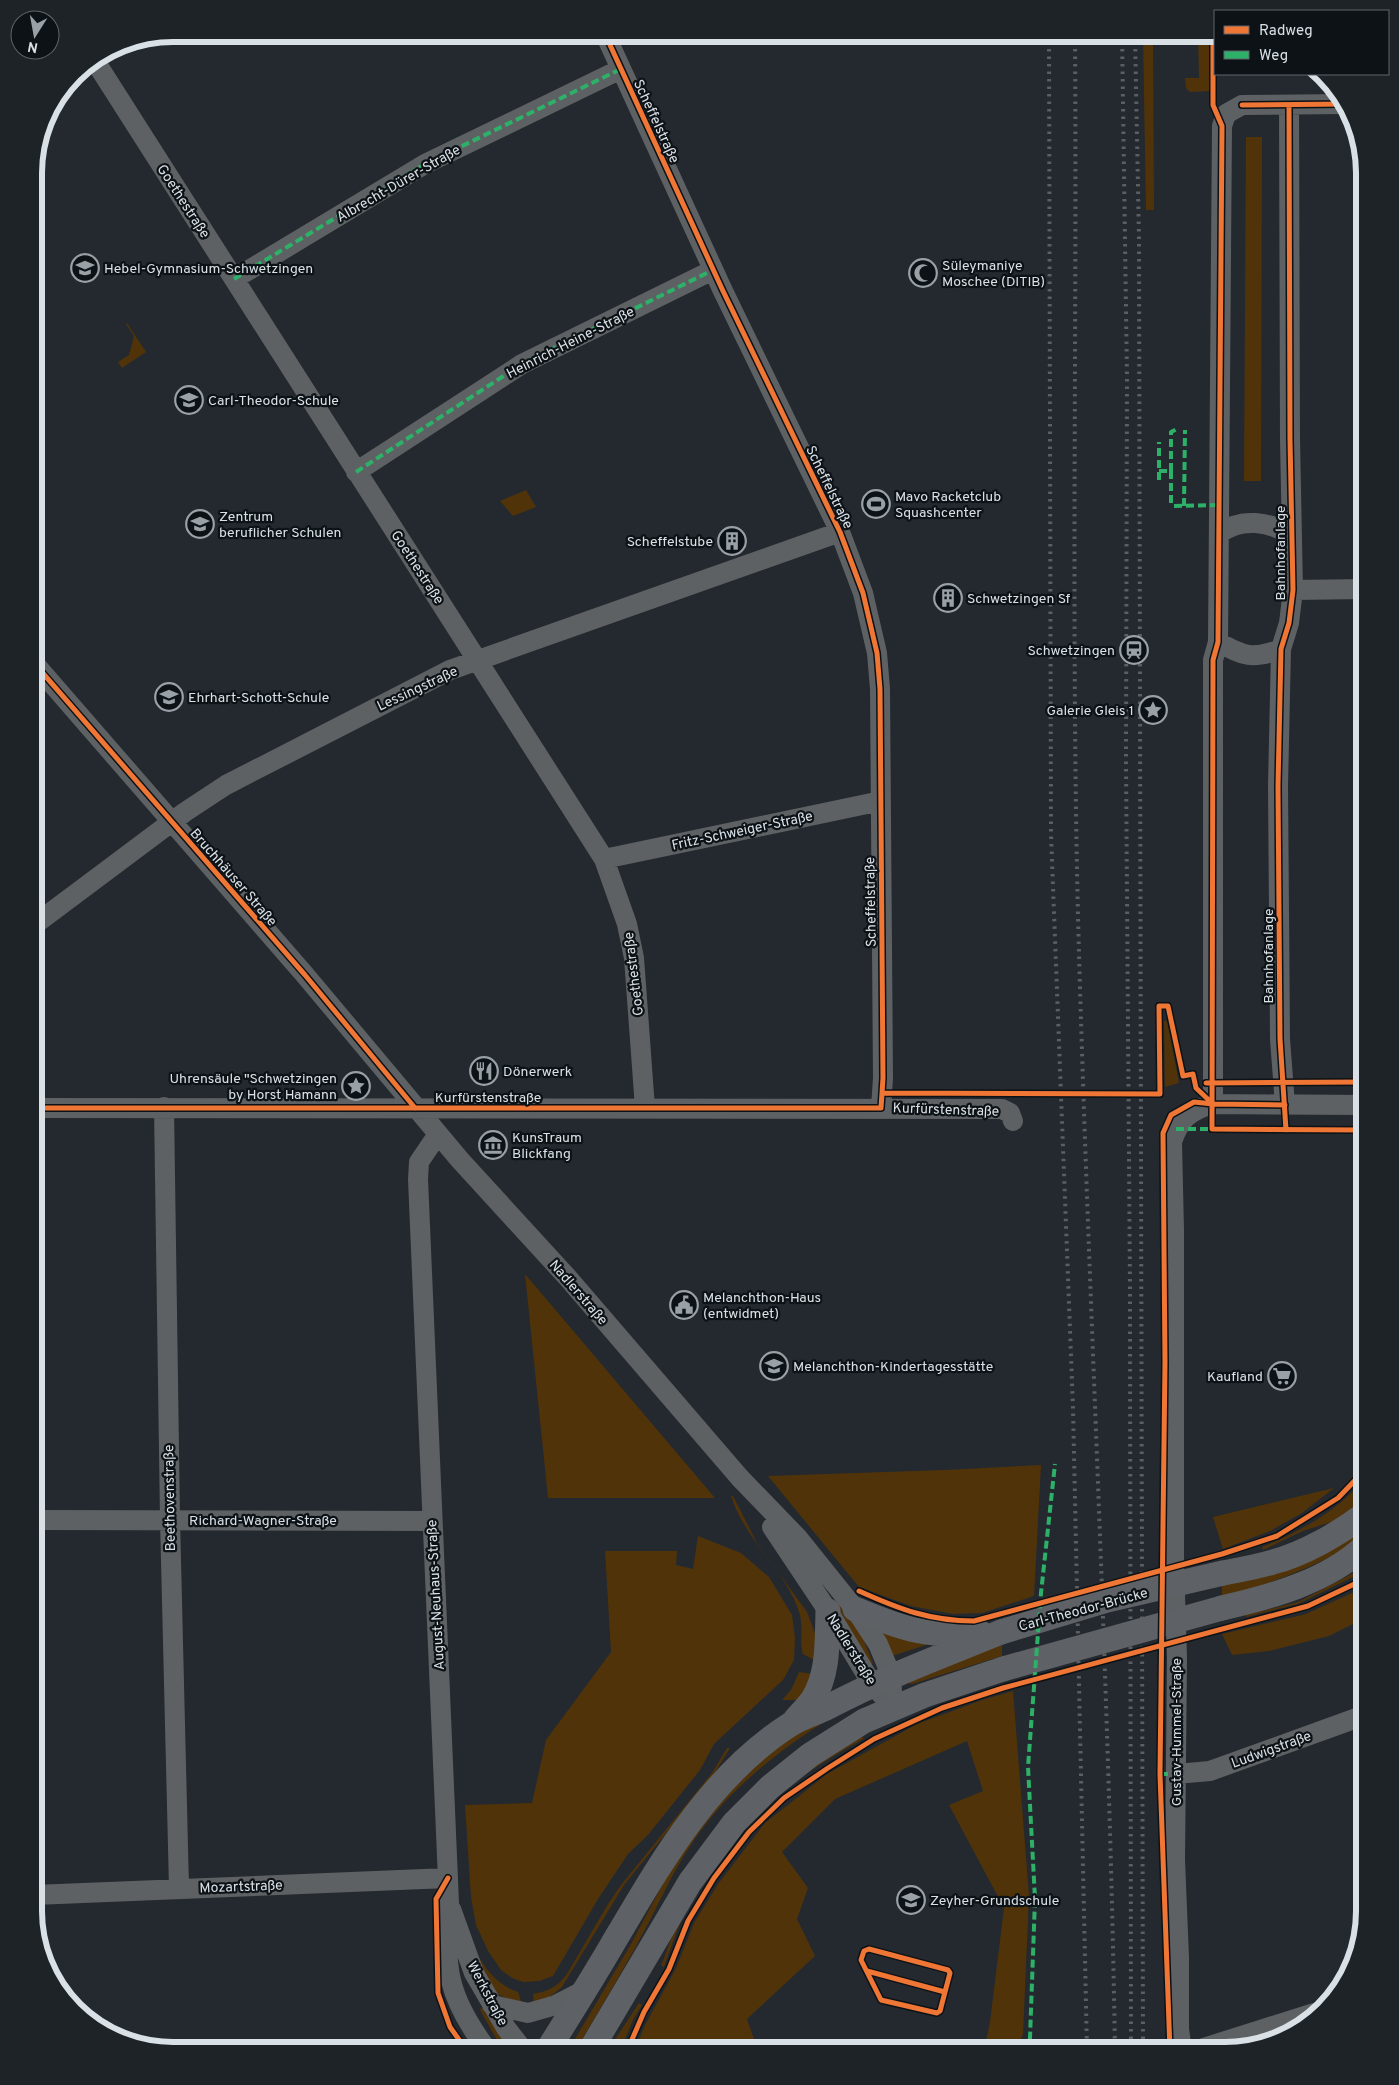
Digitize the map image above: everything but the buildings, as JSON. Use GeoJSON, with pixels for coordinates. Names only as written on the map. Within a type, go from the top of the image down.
{"type":"FeatureCollection","features":[{"type":"Feature","properties":{"kind":"main road","name":"Carl-Theodor-Brücke"},"geometry":{"type":"LineString","coordinates":[[1002,1632],[1107,1600],[1274,1562],[1330,1536],[1356,1521]]}},
{"type":"Feature","properties":{"kind":"main road"},"geometry":{"type":"LineString","coordinates":[[595,2042],[690,1882],[734,1823],[770,1787],[810,1755],[853,1727],[925,1694],[1003,1669],[1256,1600],[1327,1572],[1356,1555]]}},
{"type":"Feature","properties":{"kind":"main road"},"geometry":{"type":"LineString","coordinates":[[856,1609],[889,1623],[932,1634],[1002,1632]]}},
{"type":"Feature","properties":{"kind":"main road"},"geometry":{"type":"LineString","coordinates":[[553,2042],[587,1989],[664,1860],[702,1806],[732,1773],[792,1723],[812,1699],[822,1677],[827,1650],[828,1612]]}},
{"type":"Feature","properties":{"kind":"main road"},"geometry":{"type":"LineString","coordinates":[[792,1723],[882,1680],[1002,1632]]}},
{"type":"Feature","properties":{"kind":"street","name":"Scheffelstraße"},"geometry":{"type":"LineString","coordinates":[[609,43],[713,270],[840,532],[863,593],[877,653],[880,689],[883,1069],[881,1108]]}},
{"type":"Feature","properties":{"kind":"street","name":"Goethestraße"},"geometry":{"type":"LineString","coordinates":[[99,67],[604,859],[627,924],[634,958],[645,1108]]}},
{"type":"Feature","properties":{"kind":"street","name":"Albrecht-Dürer-Straße"},"geometry":{"type":"LineString","coordinates":[[234,280],[425,164],[621,69]]}},
{"type":"Feature","properties":{"kind":"street"},"geometry":{"type":"LineString","coordinates":[[1336,104],[1242,105],[1226,114],[1222,126],[1220,534],[1218,642],[1213,660],[1213,1104],[1356,1105]]}},
{"type":"Feature","properties":{"kind":"street","name":"Bahnhofanlage"},"geometry":{"type":"LineString","coordinates":[[1285,1105],[1279,997],[1278,786],[1281,649],[1289,623],[1293,590],[1291,536],[1289,105]]}},
{"type":"Feature","properties":{"kind":"street","name":"Heinrich-Heine-Straße"},"geometry":{"type":"LineString","coordinates":[[356,472],[522,364],[713,270]]}},
{"type":"Feature","properties":{"kind":"street","name":"Bahnhofanlage"},"geometry":{"type":"LineString","coordinates":[[1220,534],[1228,527],[1240,523],[1267,524],[1280,527],[1291,536]]}},
{"type":"Feature","properties":{"kind":"street","name":"Lessingstraße"},"geometry":{"type":"LineString","coordinates":[[43,919],[226,784],[450,670],[840,532]]}},
{"type":"Feature","properties":{"kind":"street"},"geometry":{"type":"LineString","coordinates":[[1293,590],[1356,589]]}},
{"type":"Feature","properties":{"kind":"street"},"geometry":{"type":"LineString","coordinates":[[1218,642],[1245,655],[1262,656],[1281,649]]}},
{"type":"Feature","properties":{"kind":"street","name":"Bruchhäuser Straße"},"geometry":{"type":"LineString","coordinates":[[43,673],[171,823],[306,975],[415,1108]]}},
{"type":"Feature","properties":{"kind":"street","name":"Fritz-Schweiger-Straße"},"geometry":{"type":"LineString","coordinates":[[604,859],[881,801]]}},
{"type":"Feature","properties":{"kind":"street","name":"Gustav-Hummel-Straße"},"geometry":{"type":"LineString","coordinates":[[1181,2042],[1175,1860],[1174,1230],[1172,1142],[1176,1130],[1190,1112],[1213,1104]]}},
{"type":"Feature","properties":{"kind":"street","name":"Beethovenstraße"},"geometry":{"type":"LineString","coordinates":[[164,1107],[170,1520],[180,1888]]}},
{"type":"Feature","properties":{"kind":"street","name":"Kurfürstenstraße"},"geometry":{"type":"LineString","coordinates":[[42,1108],[1002,1108],[1010,1113],[1013,1121]]}},
{"type":"Feature","properties":{"kind":"street","name":"Nadlerstraße"},"geometry":{"type":"LineString","coordinates":[[415,1108],[568,1278],[740,1478],[798,1538],[856,1609],[878,1644],[882,1680],[893,1708]]}},
{"type":"Feature","properties":{"kind":"street","name":"August-Neuhaus-Straße"},"geometry":{"type":"LineString","coordinates":[[438,1134],[419,1162],[418,1179],[449,1903],[446,1938],[448,1970],[454,1992],[474,2033],[481,2042]]}},
{"type":"Feature","properties":{"kind":"street","name":"Nadlerstraße"},"geometry":{"type":"LineString","coordinates":[[740,1478],[828,1612],[882,1680]]}},
{"type":"Feature","properties":{"kind":"street","name":"Richard-Wagner-Straße"},"geometry":{"type":"LineString","coordinates":[[42,1520],[432,1521]]}},
{"type":"Feature","properties":{"kind":"street","name":"Ludwigstraße"},"geometry":{"type":"LineString","coordinates":[[1176,1774],[1210,1771],[1356,1718]]}},
{"type":"Feature","properties":{"kind":"street","name":"Mozartstraße"},"geometry":{"type":"LineString","coordinates":[[42,1895],[448,1878]]}},
{"type":"Feature","properties":{"kind":"street","name":"Werkstraße"},"geometry":{"type":"LineString","coordinates":[[449,1903],[474,1973],[506,2028],[517,2042]]}},
{"type":"Feature","properties":{"kind":"street"},"geometry":{"type":"LineString","coordinates":[[492,2005],[528,2013],[556,2005],[587,1989]]}},
{"type":"Feature","properties":{"kind":"street"},"geometry":{"type":"LineString","coordinates":[[1223,2042],[1301,2018]]}},
{"type":"Feature","properties":{"kind":"street"},"geometry":{"type":"LineString","coordinates":[[603,2042],[607,2023]]}},
{"type":"Feature","properties":{"kind":"shaded area"},"geometry":{"type":"Polygon","coordinates":[[[1143,43],[1153,43],[1154,210],[1146,210],[1143,43]]]}},
{"type":"Feature","properties":{"kind":"shaded area"},"geometry":{"type":"Polygon","coordinates":[[[1198,43],[1210,43],[1210,91],[1190,92],[1186,88],[1185,78],[1199,78],[1198,43]]]}},
{"type":"Feature","properties":{"kind":"shaded area"},"geometry":{"type":"Polygon","coordinates":[[[1246,137],[1262,137],[1261,481],[1244,481],[1246,137]]]}},
{"type":"Feature","properties":{"kind":"shaded area"},"geometry":{"type":"Polygon","coordinates":[[[127,323],[146,352],[122,368],[118,362],[129,355],[134,336],[127,323]]]}},
{"type":"Feature","properties":{"kind":"shaded area"},"geometry":{"type":"Polygon","coordinates":[[[526,490],[536,507],[513,516],[500,501],[526,490]]]}},
{"type":"Feature","properties":{"kind":"shaded area"},"geometry":{"type":"Polygon","coordinates":[[[1164,1021],[1167,1021],[1179,1083],[1165,1087],[1164,1021]]]}},
{"type":"Feature","properties":{"kind":"shaded area"},"geometry":{"type":"Polygon","coordinates":[[[525,1274],[715,1498],[548,1498],[525,1274]]]}},
{"type":"Feature","properties":{"kind":"shaded area"},"geometry":{"type":"Polygon","coordinates":[[[1041,1465],[1034,1596],[982,1613],[953,1614],[911,1606],[859,1587],[768,1476],[945,1470],[1041,1465]]]}},
{"type":"Feature","properties":{"kind":"shaded area"},"geometry":{"type":"Polygon","coordinates":[[[1334,1488],[1302,1513],[1270,1531],[1223,1549],[1213,1517],[1334,1488]]]}},
{"type":"Feature","properties":{"kind":"shaded area"},"geometry":{"type":"Polygon","coordinates":[[[1356,1488],[1356,1512],[1353,1515],[1303,1531],[1263,1550],[1262,1547],[1318,1519],[1356,1488]]]}},
{"type":"Feature","properties":{"kind":"shaded area"},"geometry":{"type":"Polygon","coordinates":[[[731,1496],[733,1496],[757,1543],[807,1612],[816,1636],[818,1662],[803,1654],[800,1617],[793,1597],[746,1527],[737,1512],[731,1496]]]}},
{"type":"Feature","properties":{"kind":"shaded area"},"geometry":{"type":"Polygon","coordinates":[[[1356,1529],[1356,1542],[1314,1565],[1222,1598],[1222,1584],[1356,1529]]]}},
{"type":"Feature","properties":{"kind":"shaded area"},"geometry":{"type":"Polygon","coordinates":[[[698,1536],[741,1553],[769,1577],[792,1615],[795,1637],[794,1660],[783,1680],[714,1744],[700,1770],[648,1835],[628,1854],[598,1899],[553,1976],[539,1981],[523,1982],[512,1978],[501,1970],[488,1951],[476,1925],[471,1897],[465,1805],[532,1803],[546,1740],[611,1652],[605,1551],[677,1551],[676,1565],[693,1569],[698,1536]]]}},
{"type":"Feature","properties":{"kind":"shaded area"},"geometry":{"type":"Polygon","coordinates":[[[1356,1572],[1356,1575],[1298,1604],[1246,1617],[1246,1615],[1298,1602],[1356,1572]]]}},
{"type":"Feature","properties":{"kind":"shaded area"},"geometry":{"type":"Polygon","coordinates":[[[1356,1591],[1356,1622],[1329,1636],[1269,1651],[1232,1655],[1222,1634],[1306,1614],[1356,1591]]]}},
{"type":"Feature","properties":{"kind":"shaded area"},"geometry":{"type":"Polygon","coordinates":[[[838,1602],[863,1638],[873,1663],[870,1664],[837,1606],[838,1602]]]}},
{"type":"Feature","properties":{"kind":"shaded area"},"geometry":{"type":"Polygon","coordinates":[[[879,1629],[932,1643],[892,1656],[879,1629]]]}},
{"type":"Feature","properties":{"kind":"shaded area"},"geometry":{"type":"Polygon","coordinates":[[[1002,1643],[1002,1656],[912,1684],[897,1681],[1002,1643]]]}},
{"type":"Feature","properties":{"kind":"shaded area"},"geometry":{"type":"Polygon","coordinates":[[[799,1672],[814,1674],[800,1700],[782,1700],[791,1690],[799,1672]]]}},
{"type":"Feature","properties":{"kind":"shaded area"},"geometry":{"type":"Polygon","coordinates":[[[1013,1691],[1029,1896],[1023,2034],[1020,2042],[986,2042],[1004,1908],[949,1805],[983,1791],[967,1741],[835,1799],[782,1852],[808,1888],[797,1919],[815,1956],[747,2019],[755,2042],[638,2042],[644,2027],[676,1968],[694,1923],[718,1884],[765,1823],[827,1774],[917,1724],[982,1700],[1013,1691]]]}},
{"type":"Feature","properties":{"kind":"shaded area"},"geometry":{"type":"Polygon","coordinates":[[[847,1708],[780,1752],[759,1769],[721,1806],[704,1826],[678,1866],[631,1955],[580,2042],[573,2042],[631,1944],[683,1846],[738,1780],[790,1736],[847,1708]]]}},
{"type":"Feature","properties":{"kind":"shaded area"},"geometry":{"type":"Polygon","coordinates":[[[862,1732],[863,1739],[796,1781],[777,1796],[742,1831],[725,1851],[689,1906],[680,1922],[664,1967],[661,1965],[682,1912],[699,1884],[738,1833],[783,1788],[834,1749],[862,1732]]]}},
{"type":"Feature","properties":{"kind":"shaded area"},"geometry":{"type":"Polygon","coordinates":[[[727,1748],[730,1748],[714,1774],[624,1885],[562,1987],[546,2000],[534,2005],[533,1994],[552,1988],[567,1974],[621,1885],[712,1773],[727,1748]]]}},
{"type":"Feature","properties":{"kind":"shaded area"},"geometry":{"type":"Polygon","coordinates":[[[471,1943],[495,1979],[518,1992],[521,2001],[509,1999],[493,1989],[482,1973],[471,1943]]]}},
{"type":"Feature","properties":{"kind":"shaded area"},"geometry":{"type":"Polygon","coordinates":[[[639,2003],[642,2005],[624,2042],[614,2041],[639,2003]]]}},
{"type":"Feature","properties":{"kind":"shaded area"},"geometry":{"type":"Polygon","coordinates":[[[481,2007],[505,2042],[498,2042],[480,2010],[481,2007]]]}},
{"type":"Feature","properties":{"kind":"railway"},"geometry":{"type":"LineString","coordinates":[[1049,43],[1051,834],[1073,1408],[1087,2042]]}},
{"type":"Feature","properties":{"kind":"railway"},"geometry":{"type":"LineString","coordinates":[[1075,43],[1075,696],[1078,916],[1108,1767],[1115,2042]]}},
{"type":"Feature","properties":{"kind":"railway"},"geometry":{"type":"LineString","coordinates":[[1122,43],[1127,378],[1126,763],[1130,1288],[1131,2042]]}},
{"type":"Feature","properties":{"kind":"railway"},"geometry":{"type":"LineString","coordinates":[[1135,43],[1139,240],[1143,2042]]}},
{"type":"Feature","properties":{"kind":"marked path"},"geometry":{"type":"LineString","coordinates":[[234,279],[425,164],[621,69]]}},
{"type":"Feature","properties":{"kind":"marked path"},"geometry":{"type":"LineString","coordinates":[[356,472],[522,364],[713,270]]}},
{"type":"Feature","properties":{"kind":"marked path"},"geometry":{"type":"LineString","coordinates":[[1159,471],[1171,471],[1171,432],[1179,428]]}},
{"type":"Feature","properties":{"kind":"marked path"},"geometry":{"type":"LineString","coordinates":[[1184,506],[1185,430]]}},
{"type":"Feature","properties":{"kind":"marked path"},"geometry":{"type":"LineString","coordinates":[[1159,442],[1159,480]]}},
{"type":"Feature","properties":{"kind":"marked path"},"geometry":{"type":"LineString","coordinates":[[1171,471],[1171,506]]}},
{"type":"Feature","properties":{"kind":"marked path"},"geometry":{"type":"LineString","coordinates":[[1174,506],[1219,505]]}},
{"type":"Feature","properties":{"kind":"marked path"},"geometry":{"type":"LineString","coordinates":[[1176,1129],[1212,1129]]}},
{"type":"Feature","properties":{"kind":"marked path"},"geometry":{"type":"LineString","coordinates":[[1029,2042],[1035,1899],[1028,1767],[1041,1593],[1055,1464]]}},
{"type":"Feature","properties":{"kind":"marked path"},"geometry":{"type":"LineString","coordinates":[[1160,1774],[1176,1774]]}},
{"type":"Feature","properties":{"kind":"cycle path"},"geometry":{"type":"LineString","coordinates":[[42,1108],[881,1108],[883,1078],[880,689],[877,653],[863,593],[840,532],[723,291],[609,43]]}},
{"type":"Feature","properties":{"kind":"cycle path"},"geometry":{"type":"LineString","coordinates":[[1213,43],[1213,105],[1222,126],[1218,642],[1213,660],[1212,1129],[1356,1130]]}},
{"type":"Feature","properties":{"kind":"cycle path"},"geometry":{"type":"LineString","coordinates":[[1242,105],[1336,104]]}},
{"type":"Feature","properties":{"kind":"cycle path"},"geometry":{"type":"LineString","coordinates":[[1286,1130],[1280,1039],[1278,786],[1281,649],[1289,623],[1293,590],[1290,439],[1289,105]]}},
{"type":"Feature","properties":{"kind":"cycle path"},"geometry":{"type":"LineString","coordinates":[[43,673],[305,975],[415,1108]]}},
{"type":"Feature","properties":{"kind":"cycle path"},"geometry":{"type":"LineString","coordinates":[[883,1093],[1160,1094],[1159,1006],[1168,1006],[1183,1076],[1193,1074],[1196,1088],[1213,1104]]}},
{"type":"Feature","properties":{"kind":"cycle path"},"geometry":{"type":"LineString","coordinates":[[1206,1083],[1356,1082]]}},
{"type":"Feature","properties":{"kind":"cycle path"},"geometry":{"type":"LineString","coordinates":[[1170,2042],[1160,1774],[1165,1362],[1163,1133],[1171,1115],[1194,1102],[1285,1105]]}},
{"type":"Feature","properties":{"kind":"cycle path"},"geometry":{"type":"LineString","coordinates":[[859,1591],[915,1613],[943,1619],[974,1621],[1222,1554],[1277,1536],[1338,1498],[1356,1479]]}},
{"type":"Feature","properties":{"kind":"cycle path"},"geometry":{"type":"LineString","coordinates":[[631,2042],[644,2012],[669,1969],[688,1921],[714,1878],[749,1832],[784,1798],[828,1768],[874,1739],[942,1708],[1003,1688],[1308,1606],[1356,1583]]}},
{"type":"Feature","properties":{"kind":"cycle path"},"geometry":{"type":"LineString","coordinates":[[448,1878],[436,1899],[438,1993],[450,2027],[461,2042]]}},
{"type":"Feature","properties":{"kind":"cycle path"},"geometry":{"type":"LineString","coordinates":[[869,1949],[948,1970],[950,1973],[940,2011],[937,2013],[881,2000],[861,1960],[864,1951],[869,1949]]}},
{"type":"Feature","properties":{"kind":"cycle path"},"geometry":{"type":"LineString","coordinates":[[867,1971],[945,1992]]}},
{"type":"Feature","properties":{"kind":"place","name":"Hebel-Gymnasium-Schwetzingen"},"geometry":{"type":"Point","coordinates":[85,268]}},
{"type":"Feature","properties":{"kind":"place","name":"Süleymaniye Moschee (DITIB)"},"geometry":{"type":"Point","coordinates":[923,273]}},
{"type":"Feature","properties":{"kind":"place","name":"Carl-Theodor-Schule"},"geometry":{"type":"Point","coordinates":[189,400]}},
{"type":"Feature","properties":{"kind":"place","name":"Mavo Racketclub Squashcenter"},"geometry":{"type":"Point","coordinates":[876,504]}},
{"type":"Feature","properties":{"kind":"place","name":"Zentrum beruflicher Schulen"},"geometry":{"type":"Point","coordinates":[200,524]}},
{"type":"Feature","properties":{"kind":"place","name":"Scheffelstube"},"geometry":{"type":"Point","coordinates":[732,541]}},
{"type":"Feature","properties":{"kind":"place","name":"Schwetzingen Sf"},"geometry":{"type":"Point","coordinates":[948,598]}},
{"type":"Feature","properties":{"kind":"place","name":"Schwetzingen"},"geometry":{"type":"Point","coordinates":[1134,650]}},
{"type":"Feature","properties":{"kind":"place","name":"Ehrhart-Schott-Schule"},"geometry":{"type":"Point","coordinates":[169,697]}},
{"type":"Feature","properties":{"kind":"place","name":"Galerie Gleis 1"},"geometry":{"type":"Point","coordinates":[1153,710]}},
{"type":"Feature","properties":{"kind":"place","name":"Dönerwerk"},"geometry":{"type":"Point","coordinates":[484,1071]}},
{"type":"Feature","properties":{"kind":"place","name":"Uhrensäule \"Schwetzingen by Horst Hamann"},"geometry":{"type":"Point","coordinates":[356,1086]}},
{"type":"Feature","properties":{"kind":"place","name":"KunsTraum Blickfang"},"geometry":{"type":"Point","coordinates":[493,1145]}},
{"type":"Feature","properties":{"kind":"place","name":"Melanchthon-Haus (entwidmet)"},"geometry":{"type":"Point","coordinates":[684,1305]}},
{"type":"Feature","properties":{"kind":"place","name":"Melanchthon-Kindertagesstätte"},"geometry":{"type":"Point","coordinates":[774,1366]}},
{"type":"Feature","properties":{"kind":"place","name":"Kaufland"},"geometry":{"type":"Point","coordinates":[1282,1376]}},
{"type":"Feature","properties":{"kind":"place","name":"Zeyher-Grundschule"},"geometry":{"type":"Point","coordinates":[911,1900]}}]}
